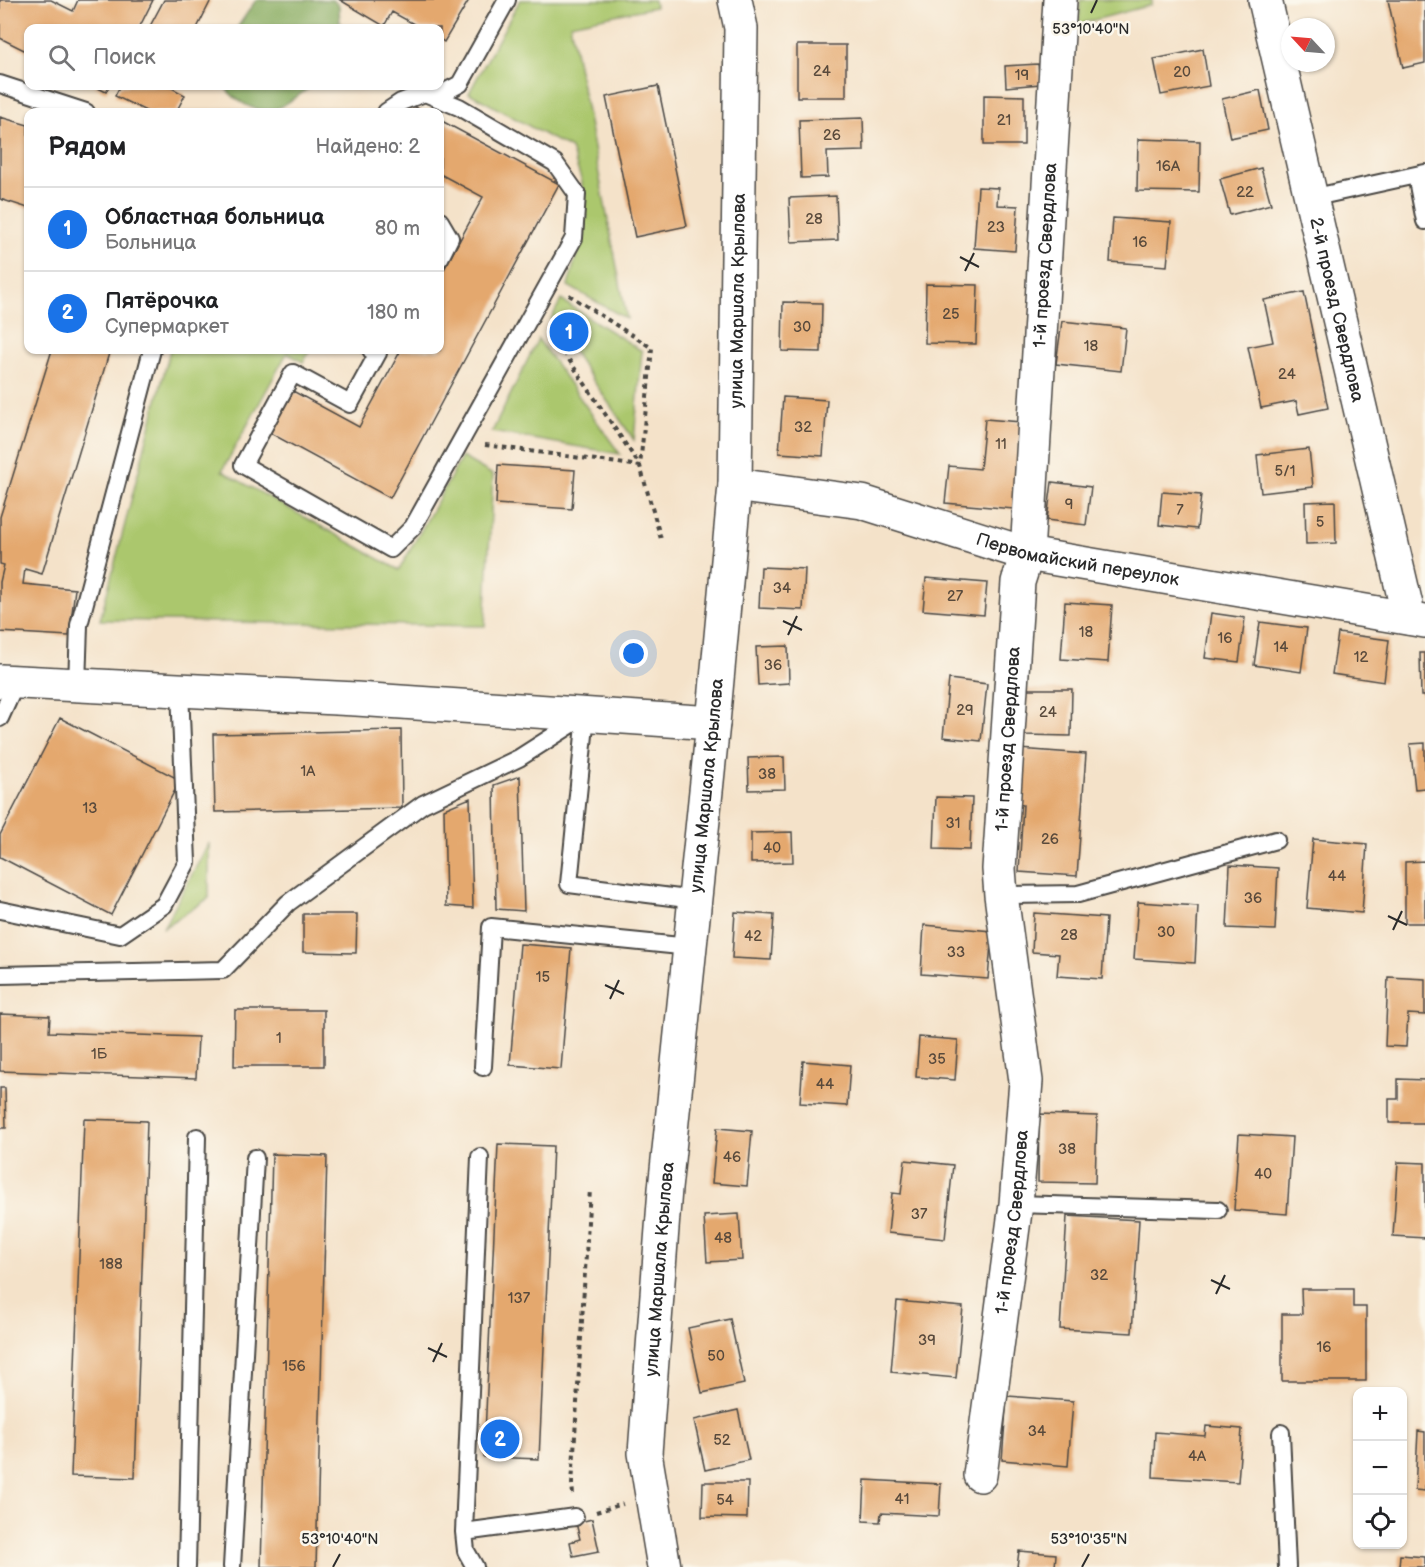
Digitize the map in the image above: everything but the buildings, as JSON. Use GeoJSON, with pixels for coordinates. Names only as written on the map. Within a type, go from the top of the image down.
{"type":"FeatureCollection","features":[{"type":"Feature","properties":{"kind":"street","name":"улица Маршала Крылова"},"geometry":{"type":"LineString","coordinates":[[664,1567],[645,1453],[665,1189],[735,484],[741,28],[735,0]]}},
{"type":"Feature","properties":{"kind":"street","name":"1-й проезд Свердлова"},"geometry":{"type":"LineString","coordinates":[[980,1474],[1016,1204],[1026,1081],[999,869],[1018,582],[1027,554],[1060,0]]}},
{"type":"Feature","properties":{"kind":"street","name":"2-й проезд Свердлова"},"geometry":{"type":"LineString","coordinates":[[1265,0],[1311,198],[1417,620]]}},
{"type":"Feature","properties":{"kind":"street","name":"Первомайский переулок"},"geometry":{"type":"LineString","coordinates":[[735,484],[862,502],[1027,554],[1417,620]]}},
{"type":"Feature","properties":{"kind":"street"},"geometry":{"type":"LineString","coordinates":[[8,682],[356,699],[713,723]]}},
{"type":"Feature","properties":{"kind":"lane"},"geometry":{"type":"LineString","coordinates":[[435,97],[460,84],[507,0]]}},
{"type":"Feature","properties":{"kind":"lane"},"geometry":{"type":"LineString","coordinates":[[0,84],[74,108]]}},
{"type":"Feature","properties":{"kind":"lane"},"geometry":{"type":"LineString","coordinates":[[377,354],[350,404],[293,373],[243,465],[391,549],[413,527],[574,238],[577,194],[555,163],[459,107],[425,93],[400,102],[392,108]]}},
{"type":"Feature","properties":{"kind":"lane"},"geometry":{"type":"LineString","coordinates":[[1311,198],[1420,174],[1425,221]]}},
{"type":"Feature","properties":{"kind":"lane"},"geometry":{"type":"LineString","coordinates":[[444,228],[450,238],[444,250]]}},
{"type":"Feature","properties":{"kind":"lane"},"geometry":{"type":"LineString","coordinates":[[77,685],[80,625],[151,354]]}},
{"type":"Feature","properties":{"kind":"lane"},"geometry":{"type":"LineString","coordinates":[[0,718],[8,682]]}},
{"type":"Feature","properties":{"kind":"lane"},"geometry":{"type":"LineString","coordinates":[[0,910],[120,935],[164,905],[187,862],[180,690]]}},
{"type":"Feature","properties":{"kind":"lane"},"geometry":{"type":"LineString","coordinates":[[586,715],[569,884],[695,900]]}},
{"type":"Feature","properties":{"kind":"lane"},"geometry":{"type":"LineString","coordinates":[[0,975],[224,970],[288,903],[423,804],[519,758],[586,715]]}},
{"type":"Feature","properties":{"kind":"lane"},"geometry":{"type":"LineString","coordinates":[[1001,895],[1078,894],[1276,840]]}},
{"type":"Feature","properties":{"kind":"lane"},"geometry":{"type":"LineString","coordinates":[[483,1066],[491,927],[690,947]]}},
{"type":"Feature","properties":{"kind":"lane"},"geometry":{"type":"LineString","coordinates":[[187,1567],[197,1137]]}},
{"type":"Feature","properties":{"kind":"lane"},"geometry":{"type":"LineString","coordinates":[[475,1567],[466,1551],[464,1532],[480,1157]]}},
{"type":"Feature","properties":{"kind":"lane"},"geometry":{"type":"LineString","coordinates":[[232,1567],[255,1158]]}},
{"type":"Feature","properties":{"kind":"lane"},"geometry":{"type":"LineString","coordinates":[[1016,1204],[1218,1210]]}},
{"type":"Feature","properties":{"kind":"lane"},"geometry":{"type":"LineString","coordinates":[[1281,1433],[1287,1567]]}},
{"type":"Feature","properties":{"kind":"lane"},"geometry":{"type":"LineString","coordinates":[[464,1532],[575,1517]]}},
{"type":"Feature","properties":{"kind":"path"},"geometry":{"type":"LineString","coordinates":[[549,282],[652,348],[640,466]]}},
{"type":"Feature","properties":{"kind":"path"},"geometry":{"type":"LineString","coordinates":[[534,309],[640,466],[661,539]]}},
{"type":"Feature","properties":{"kind":"path"},"geometry":{"type":"LineString","coordinates":[[461,441],[640,466]]}},
{"type":"Feature","properties":{"kind":"path"},"geometry":{"type":"LineString","coordinates":[[575,1517],[572,1485],[590,1189]]}},
{"type":"Feature","properties":{"kind":"green space"},"geometry":{"type":"Polygon","coordinates":[[[256,0],[333,0],[339,6],[340,24],[240,24],[256,0]]]}},
{"type":"Feature","properties":{"kind":"green space"},"geometry":{"type":"Polygon","coordinates":[[[520,0],[654,0],[655,7],[570,24],[627,319],[568,286],[584,228],[582,182],[571,149],[469,93],[520,0]]]}},
{"type":"Feature","properties":{"kind":"green space"},"geometry":{"type":"Polygon","coordinates":[[[1080,0],[1152,0],[1151,5],[1079,24],[1080,0]]]}},
{"type":"Feature","properties":{"kind":"green space"},"geometry":{"type":"Polygon","coordinates":[[[228,90],[306,90],[278,108],[253,108],[234,97],[228,90]]]}},
{"type":"Feature","properties":{"kind":"green space"},"geometry":{"type":"Polygon","coordinates":[[[561,300],[642,351],[634,440],[551,319],[561,300]]]}},
{"type":"Feature","properties":{"kind":"green space"},"geometry":{"type":"Polygon","coordinates":[[[538,339],[620,454],[492,432],[538,339]]]}},
{"type":"Feature","properties":{"kind":"green space"},"geometry":{"type":"Polygon","coordinates":[[[169,354],[286,354],[222,471],[399,570],[462,457],[493,475],[485,626],[100,620],[169,354]]]}},
{"type":"Feature","properties":{"kind":"green space"},"geometry":{"type":"Polygon","coordinates":[[[289,354],[308,354],[303,362],[289,354]]]}},
{"type":"Feature","properties":{"kind":"green space"},"geometry":{"type":"Polygon","coordinates":[[[209,843],[209,898],[163,928],[209,843]]]}},
{"type":"Feature","properties":{"kind":"place","name":"Областная больница"},"geometry":{"type":"Point","coordinates":[569,332]}},
{"type":"Feature","properties":{"kind":"place","name":"Пятёрочка"},"geometry":{"type":"Point","coordinates":[500,1439]}}]}
